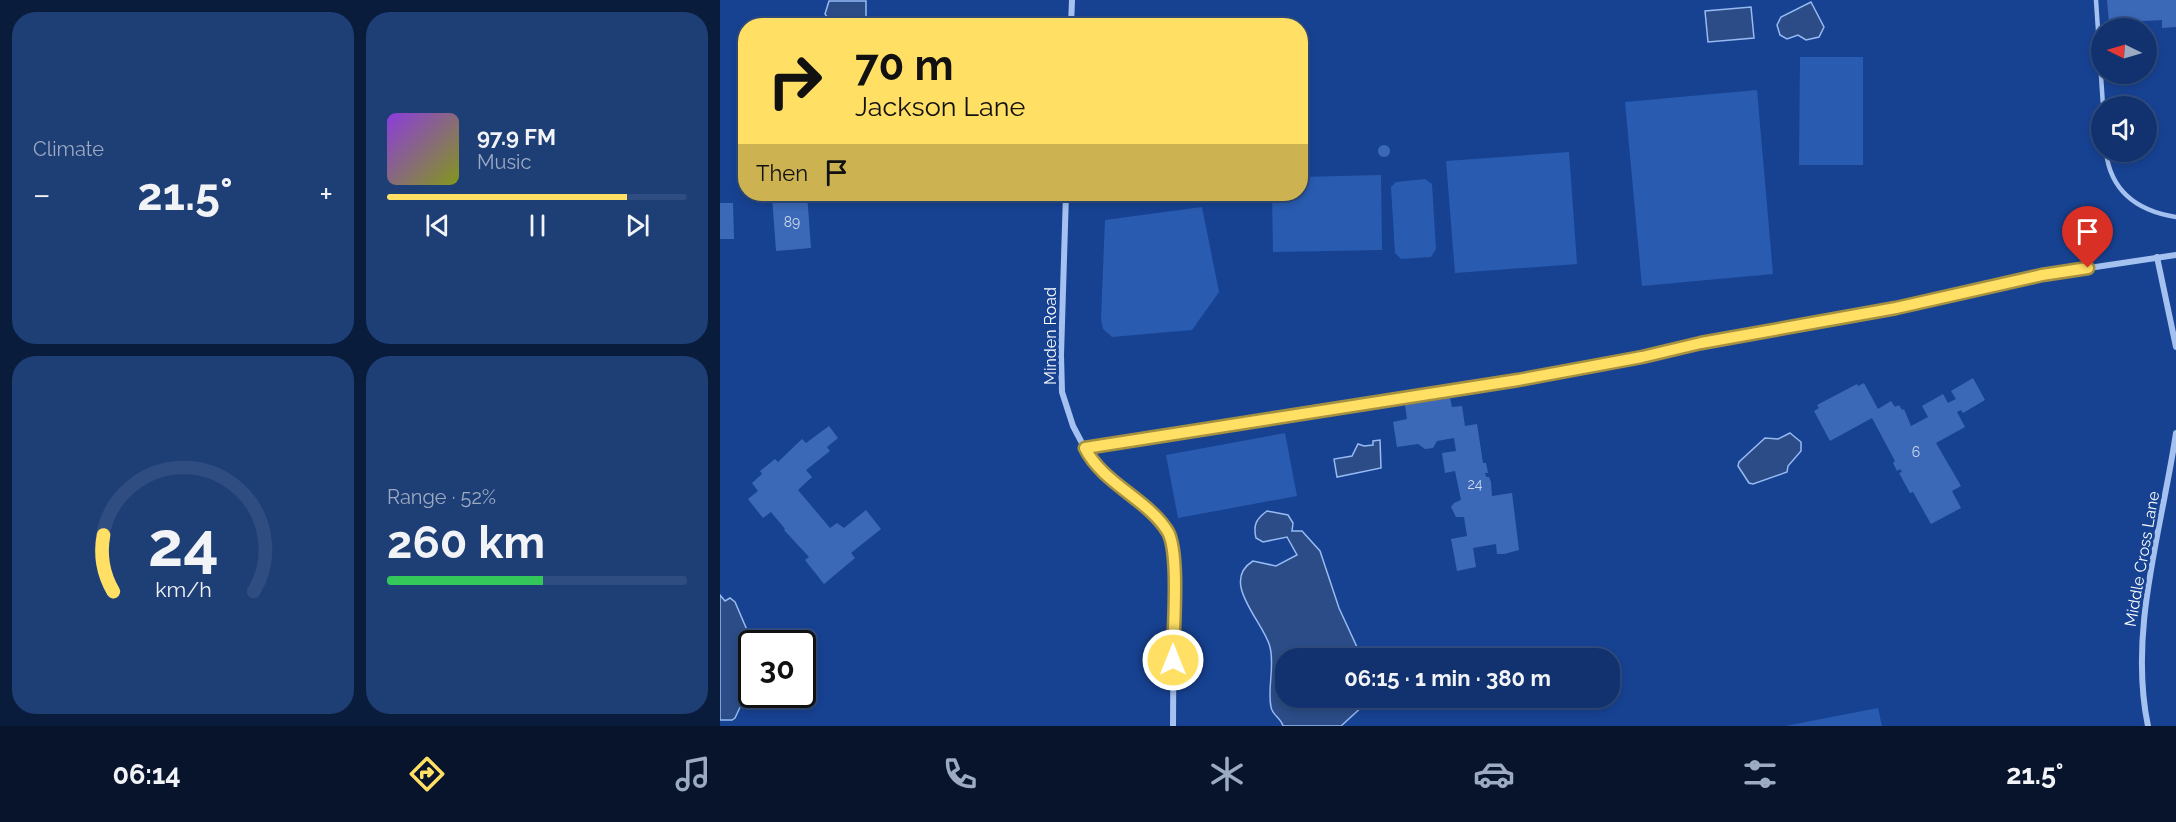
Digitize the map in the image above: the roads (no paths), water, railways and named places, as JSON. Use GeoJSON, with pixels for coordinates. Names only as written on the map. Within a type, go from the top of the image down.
{"type":"FeatureCollection","features":[{"type":"Feature","properties":{"kind":"street"},"geometry":{"type":"LineString","coordinates":[[1071,18],[1072,0]]}},
{"type":"Feature","properties":{"kind":"street","name":"Minden Road"},"geometry":{"type":"LineString","coordinates":[[1066,201],[1062,392],[1073,426],[1092,462],[1157,519],[1168,533],[1174,551],[1173,726]]}},
{"type":"Feature","properties":{"kind":"street"},"geometry":{"type":"LineString","coordinates":[[1085,448],[1518,380],[1642,357],[1701,343],[1896,308],[2042,275],[2176,255]]}},
{"type":"Feature","properties":{"kind":"street"},"geometry":{"type":"LineString","coordinates":[[2157,257],[2176,347]]}},
{"type":"Feature","properties":{"kind":"street","name":"Middle Cross Lane"},"geometry":{"type":"LineString","coordinates":[[2148,726],[2141,656],[2147,596],[2168,491],[2176,433]]}},
{"type":"Feature","properties":{"kind":"lane"},"geometry":{"type":"LineString","coordinates":[[2096,0],[2102,96]]}},
{"type":"Feature","properties":{"kind":"lane"},"geometry":{"type":"LineString","coordinates":[[2109,162],[2115,181],[2133,203],[2155,214],[2176,217]]}}]}
